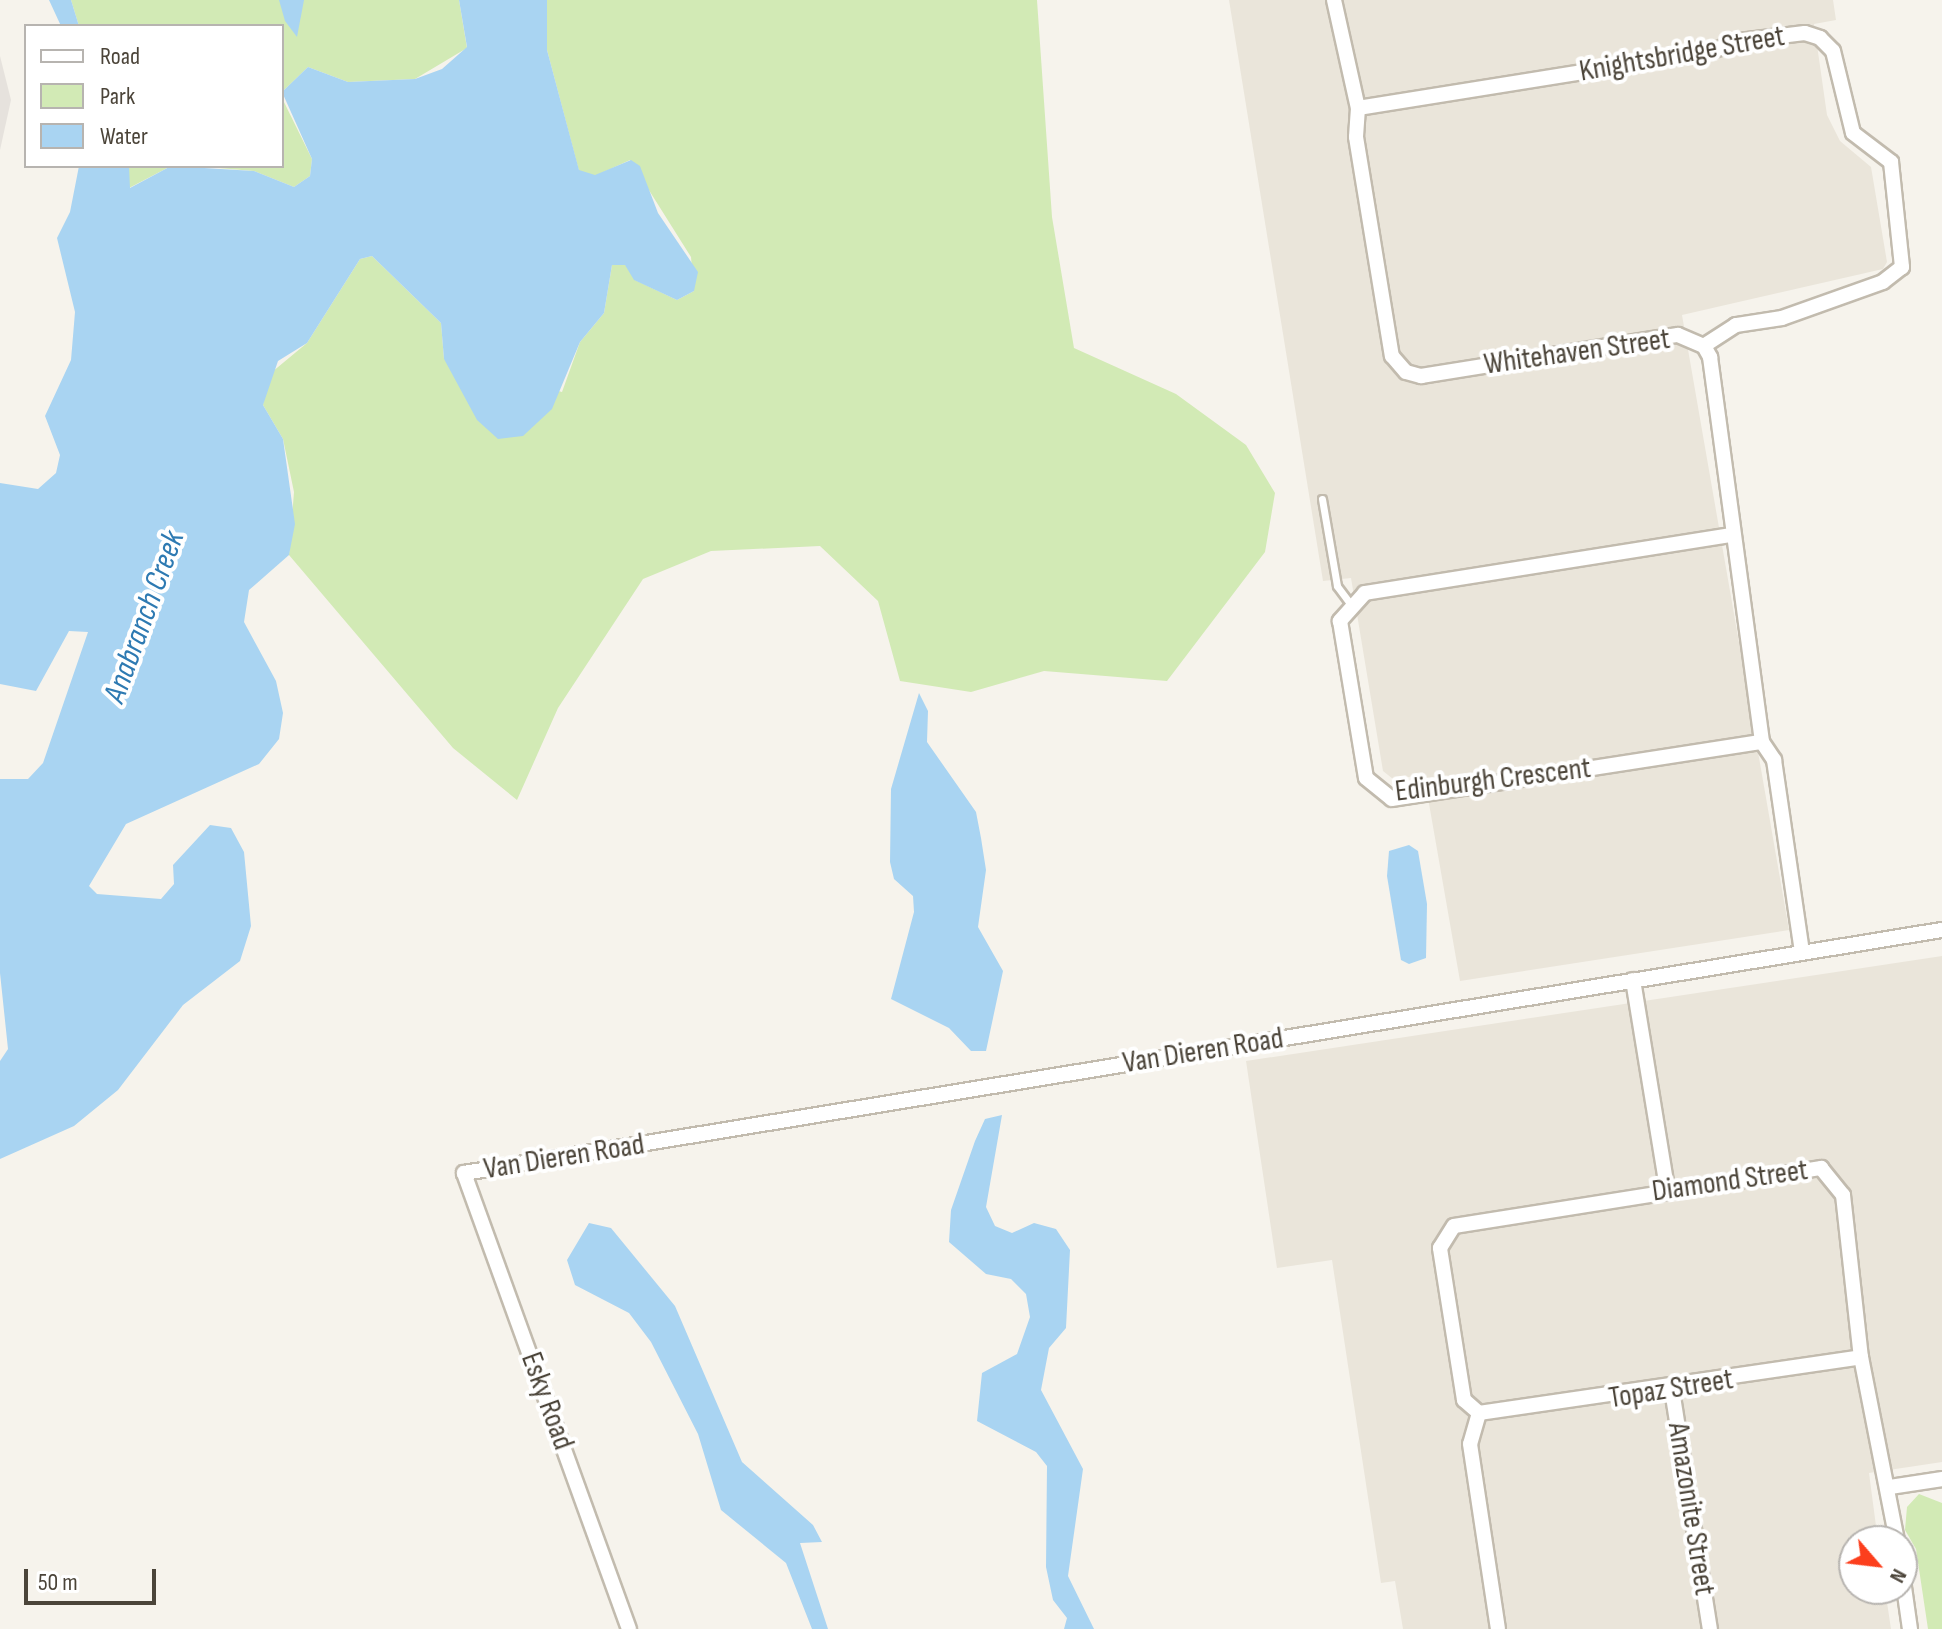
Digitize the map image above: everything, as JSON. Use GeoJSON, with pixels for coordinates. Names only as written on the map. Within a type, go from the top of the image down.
{"type":"FeatureCollection","features":[{"type":"Feature","properties":{"kind":"street","name":"Whitehaven Street"},"geometry":{"type":"LineString","coordinates":[[1334,0],[1358,108],[1356,137],[1392,356],[1406,372],[1421,376],[1678,335],[1704,346],[1731,535],[1742,567],[1762,742],[1774,760],[1802,951]]}},
{"type":"Feature","properties":{"kind":"street","name":"Knightsbridge Street"},"geometry":{"type":"LineString","coordinates":[[1358,108],[1712,51],[1739,41],[1805,33],[1820,38],[1833,51],[1853,133],[1891,162],[1902,267],[1883,282],[1782,318],[1736,325],[1704,346]]}},
{"type":"Feature","properties":{"kind":"street"},"geometry":{"type":"LineString","coordinates":[[1350,603],[1365,593],[1731,535]]}},
{"type":"Feature","properties":{"kind":"street","name":"Edinburgh Crescent"},"geometry":{"type":"LineString","coordinates":[[1350,603],[1340,621],[1366,778],[1392,799],[1762,742]]}},
{"type":"Feature","properties":{"kind":"street","name":"Van Dieren Road"},"geometry":{"type":"LineString","coordinates":[[464,1173],[1942,930]]}},
{"type":"Feature","properties":{"kind":"street"},"geometry":{"type":"LineString","coordinates":[[1633,980],[1667,1187]]}},
{"type":"Feature","properties":{"kind":"street","name":"Diamond Street"},"geometry":{"type":"LineString","coordinates":[[1479,1413],[1464,1400],[1440,1248],[1445,1235],[1454,1226],[1804,1165],[1836,1180],[1864,1330],[1861,1357],[1890,1487],[1895,1525]]}},
{"type":"Feature","properties":{"kind":"street","name":"Esky Road"},"geometry":{"type":"LineString","coordinates":[[464,1173],[629,1629]]}},
{"type":"Feature","properties":{"kind":"street","name":"Topaz Street"},"geometry":{"type":"LineString","coordinates":[[1479,1413],[1672,1390],[1861,1357]]}},
{"type":"Feature","properties":{"kind":"street","name":"Amazonite Street"},"geometry":{"type":"LineString","coordinates":[[1672,1390],[1710,1629]]}},
{"type":"Feature","properties":{"kind":"street"},"geometry":{"type":"LineString","coordinates":[[1479,1413],[1470,1444],[1498,1629]]}},
{"type":"Feature","properties":{"kind":"street"},"geometry":{"type":"LineString","coordinates":[[1890,1487],[1942,1479]]}},
{"type":"Feature","properties":{"kind":"street"},"geometry":{"type":"LineString","coordinates":[[1907,1605],[1910,1629]]}},
{"type":"Feature","properties":{"kind":"lane"},"geometry":{"type":"LineString","coordinates":[[1322,499],[1337,586],[1350,603]]}},
{"type":"Feature","properties":{"kind":"shaded area"},"geometry":{"type":"Polygon","coordinates":[[[1229,0],[1833,0],[1836,20],[1814,24],[1827,115],[1840,141],[1871,167],[1887,262],[1883,269],[1682,315],[1789,930],[1460,981],[1424,775],[1393,779],[1383,771],[1351,578],[1323,581],[1229,0]]]}},
{"type":"Feature","properties":{"kind":"shaded area"},"geometry":{"type":"Polygon","coordinates":[[[0,56],[11,100],[0,150],[0,56]]]}},
{"type":"Feature","properties":{"kind":"shaded area"},"geometry":{"type":"Polygon","coordinates":[[[1942,956],[1942,1462],[1869,1473],[1876,1525],[1838,1525],[1838,1605],[1887,1605],[1891,1629],[1403,1629],[1395,1581],[1381,1583],[1332,1260],[1277,1268],[1246,1061],[1942,956]]]}},
{"type":"Feature","properties":{"kind":"green space"},"geometry":{"type":"Polygon","coordinates":[[[71,0],[459,0],[467,48],[415,79],[348,82],[308,67],[284,90],[284,24],[78,24],[71,0]]]}},
{"type":"Feature","properties":{"kind":"green space"},"geometry":{"type":"Polygon","coordinates":[[[547,0],[1037,0],[1052,217],[1074,348],[1176,394],[1246,445],[1275,493],[1265,552],[1167,681],[1044,671],[971,692],[900,681],[878,601],[820,546],[711,551],[643,579],[558,708],[517,800],[453,748],[289,555],[294,492],[283,439],[263,405],[266,377],[307,343],[360,259],[372,256],[441,323],[444,359],[562,392],[580,342],[604,313],[612,265],[625,264],[635,280],[677,300],[694,291],[691,257],[630,160],[595,176],[579,171],[547,50],[547,0]]]}},
{"type":"Feature","properties":{"kind":"green space"},"geometry":{"type":"Polygon","coordinates":[[[284,102],[312,159],[310,176],[294,187],[254,171],[218,168],[284,168],[284,102]]]}},
{"type":"Feature","properties":{"kind":"green space"},"geometry":{"type":"Polygon","coordinates":[[[129,168],[167,168],[129,188],[129,168]]]}},
{"type":"Feature","properties":{"kind":"green space"},"geometry":{"type":"Polygon","coordinates":[[[1919,1494],[1942,1503],[1942,1629],[1928,1629],[1918,1562],[1918,1525],[1905,1525],[1907,1507],[1919,1494]]]}},
{"type":"Feature","properties":{"kind":"water"},"geometry":{"type":"Polygon","coordinates":[[[49,0],[71,0],[78,24],[60,24],[49,0]]]}},
{"type":"Feature","properties":{"kind":"water"},"geometry":{"type":"Polygon","coordinates":[[[279,0],[304,0],[297,37],[285,21],[279,0]]]}},
{"type":"Feature","properties":{"kind":"water","name":"Anabranch Creek"},"geometry":{"type":"Polygon","coordinates":[[[459,0],[547,0],[547,50],[579,170],[595,175],[631,160],[640,166],[658,213],[698,272],[694,291],[677,300],[634,280],[625,265],[612,265],[604,313],[580,342],[552,409],[523,436],[498,439],[477,420],[444,359],[441,323],[372,256],[360,259],[307,343],[278,361],[263,405],[283,439],[295,524],[289,555],[249,590],[244,622],[276,681],[283,713],[279,739],[259,764],[126,824],[89,886],[97,894],[161,899],[174,884],[173,865],[210,825],[231,828],[244,852],[251,926],[240,961],[183,1005],[118,1090],[74,1126],[0,1159],[0,1061],[8,1049],[0,973],[0,779],[28,779],[43,763],[88,632],[69,631],[36,691],[0,684],[0,483],[38,489],[56,473],[60,455],[45,416],[71,360],[75,312],[57,238],[70,212],[79,168],[129,168],[130,188],[167,168],[254,171],[294,187],[310,176],[312,159],[284,96],[284,90],[308,67],[348,82],[415,79],[442,69],[467,47],[459,0]]]}},
{"type":"Feature","properties":{"kind":"water"},"geometry":{"type":"Polygon","coordinates":[[[919,693],[928,711],[927,742],[976,812],[981,838],[986,870],[978,927],[1003,971],[986,1051],[971,1051],[949,1028],[891,999],[914,912],[913,896],[894,879],[890,862],[891,789],[919,693]]]}},
{"type":"Feature","properties":{"kind":"water"},"geometry":{"type":"Polygon","coordinates":[[[1409,845],[1418,851],[1427,904],[1426,958],[1409,964],[1401,960],[1387,876],[1389,851],[1409,845]]]}},
{"type":"Feature","properties":{"kind":"water"},"geometry":{"type":"Polygon","coordinates":[[[1002,1115],[986,1207],[995,1226],[1012,1233],[1034,1223],[1056,1229],[1070,1250],[1066,1328],[1049,1348],[1041,1390],[1083,1469],[1068,1576],[1094,1629],[1064,1629],[1067,1618],[1053,1600],[1046,1567],[1047,1466],[1036,1452],[977,1421],[982,1373],[1017,1354],[1030,1317],[1026,1294],[1011,1279],[986,1274],[949,1242],[951,1210],[975,1141],[985,1119],[1002,1115]]]}},
{"type":"Feature","properties":{"kind":"water"},"geometry":{"type":"Polygon","coordinates":[[[589,1223],[611,1228],[675,1306],[742,1462],[813,1525],[822,1542],[800,1543],[828,1629],[812,1629],[786,1563],[721,1510],[698,1434],[651,1342],[629,1313],[575,1285],[567,1260],[589,1223]]]}}]}
